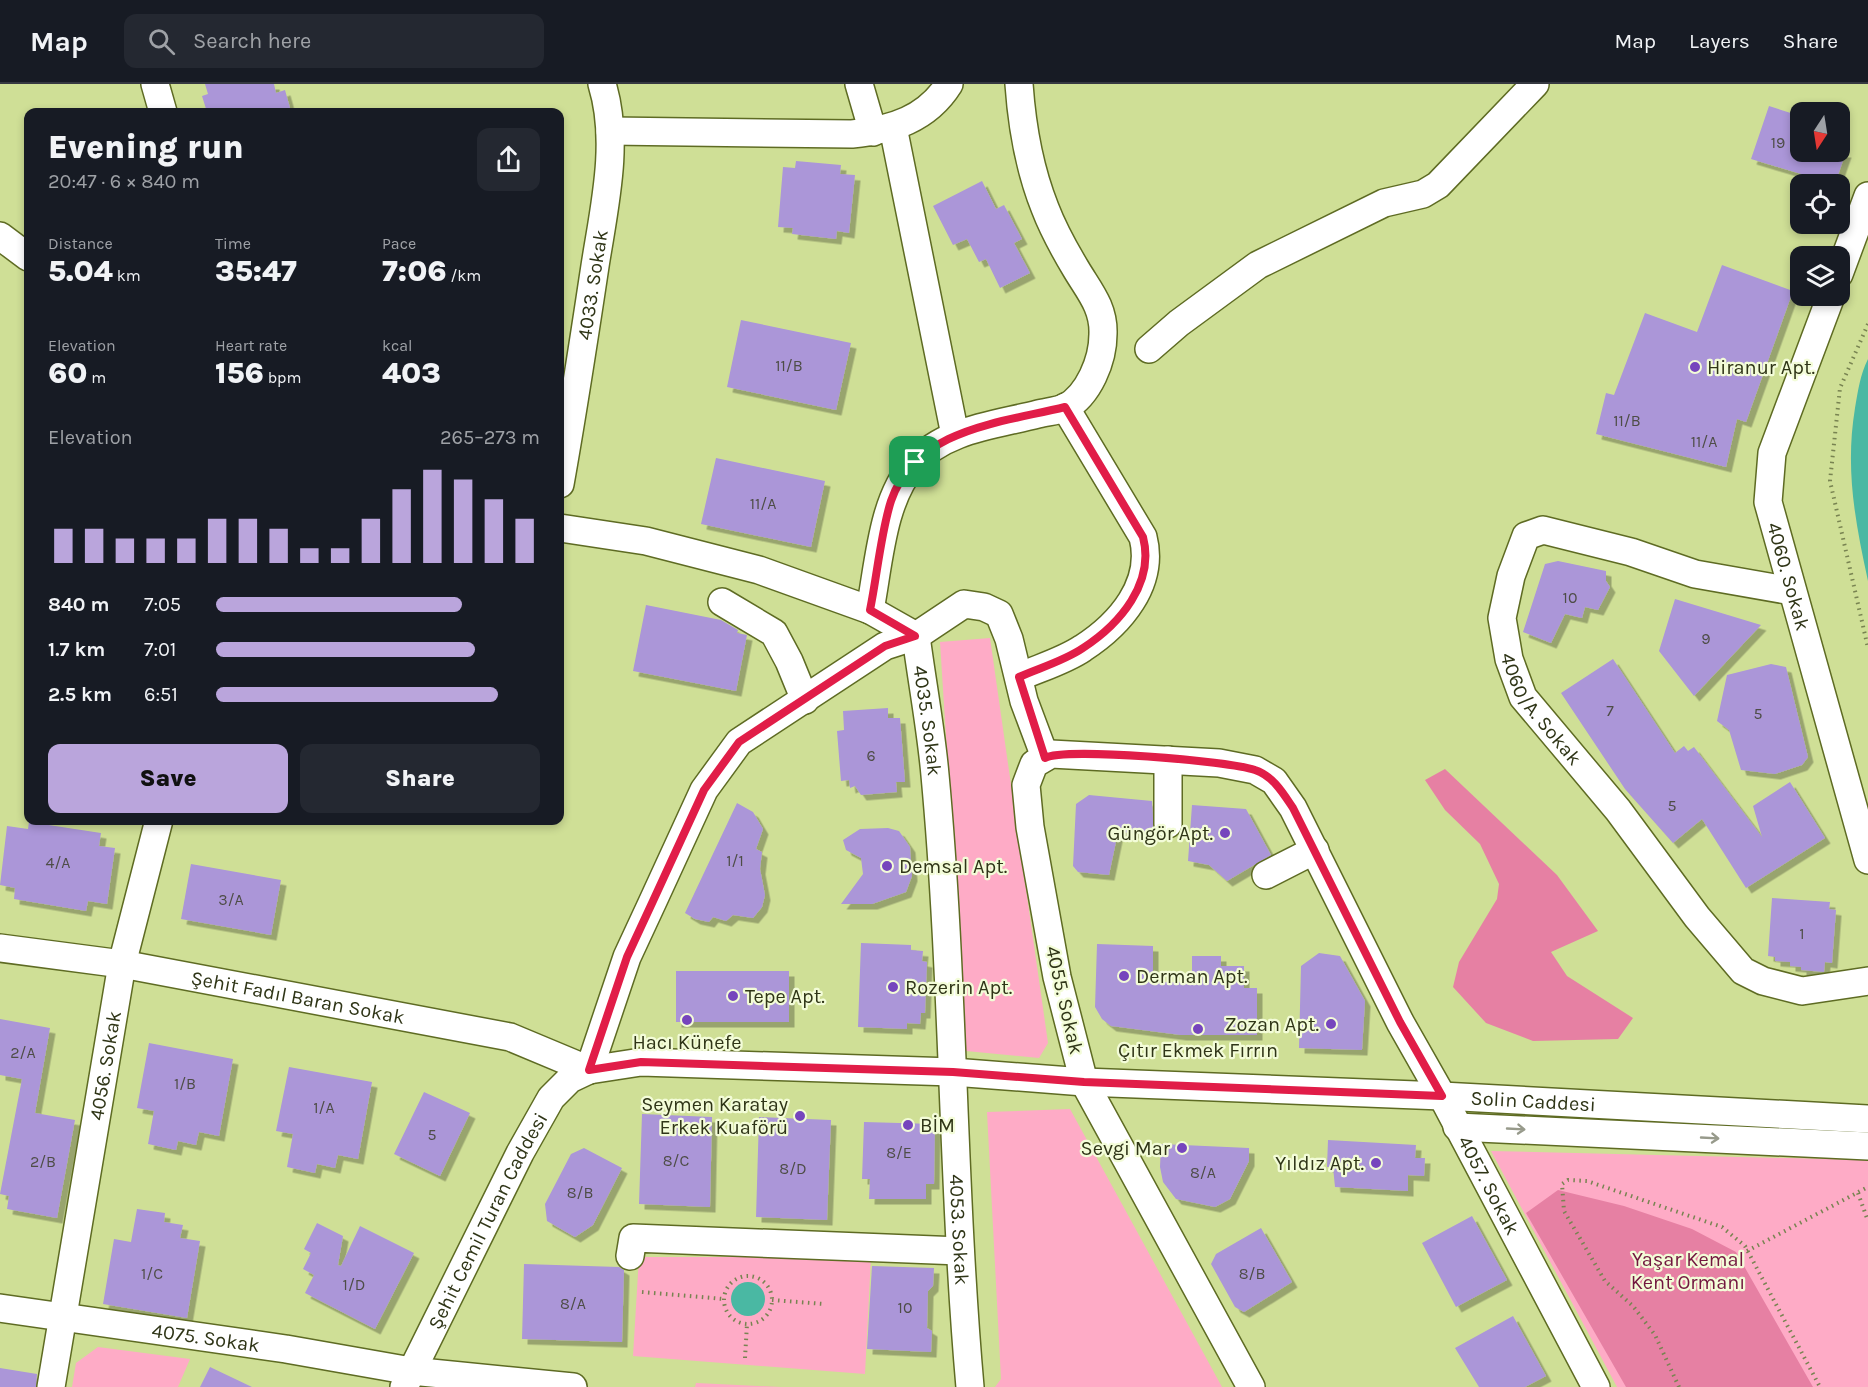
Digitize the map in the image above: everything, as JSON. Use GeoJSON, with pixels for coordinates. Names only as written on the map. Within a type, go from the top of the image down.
{"type":"FeatureCollection","features":[{"type":"Feature","properties":{"kind":"street"},"geometry":{"type":"LineString","coordinates":[[155,84],[162,108]]}},
{"type":"Feature","properties":{"kind":"street","name":"4033. Sokak"},"geometry":{"type":"LineString","coordinates":[[564,461],[606,191],[610,131],[602,84]]}},
{"type":"Feature","properties":{"kind":"street"},"geometry":{"type":"LineString","coordinates":[[859,84],[883,130],[955,435]]}},
{"type":"Feature","properties":{"kind":"street"},"geometry":{"type":"LineString","coordinates":[[610,131],[852,134],[883,130],[931,106],[938,101],[949,84]]}},
{"type":"Feature","properties":{"kind":"street"},"geometry":{"type":"LineString","coordinates":[[870,610],[888,515],[897,487],[905,474],[927,451],[955,435],[1065,407],[1078,397],[1097,368],[1103,342],[1102,316],[1096,299],[1065,250],[1045,208],[1027,148],[1019,84]]}},
{"type":"Feature","properties":{"kind":"street"},"geometry":{"type":"LineString","coordinates":[[1149,349],[1217,293],[1258,265],[1383,203],[1423,194],[1438,186],[1535,84]]}},
{"type":"Feature","properties":{"kind":"street"},"geometry":{"type":"LineString","coordinates":[[1850,252],[1862,229],[1868,196]]}},
{"type":"Feature","properties":{"kind":"street"},"geometry":{"type":"LineString","coordinates":[[0,236],[24,254]]}},
{"type":"Feature","properties":{"kind":"street","name":"4060. Sokak"},"geometry":{"type":"LineString","coordinates":[[1827,306],[1772,453],[1768,502],[1868,860]]}},
{"type":"Feature","properties":{"kind":"street"},"geometry":{"type":"LineString","coordinates":[[1019,677],[1081,650],[1100,635],[1136,594],[1145,572],[1146,549],[1143,537],[1065,407]]}},
{"type":"Feature","properties":{"kind":"street"},"geometry":{"type":"LineString","coordinates":[[564,529],[646,542],[759,570],[870,610],[915,636]]}},
{"type":"Feature","properties":{"kind":"street","name":"4060/A. Sokak"},"geometry":{"type":"LineString","coordinates":[[1792,591],[1695,574],[1631,552],[1543,530],[1526,536],[1511,576],[1502,618],[1509,659],[1523,697],[1617,810],[1697,917],[1743,971],[1763,981],[1802,991],[1868,981]]}},
{"type":"Feature","properties":{"kind":"street"},"geometry":{"type":"LineString","coordinates":[[722,602],[774,633],[789,661],[805,700]]}},
{"type":"Feature","properties":{"kind":"street"},"geometry":{"type":"LineString","coordinates":[[589,1070],[627,957],[704,790],[739,742],[885,646],[915,636],[964,604],[984,607],[999,614],[1009,639],[1045,758]]}},
{"type":"Feature","properties":{"kind":"street","name":"4035. Sokak"},"geometry":{"type":"LineString","coordinates":[[915,636],[935,774],[953,1072]]}},
{"type":"Feature","properties":{"kind":"street","name":"4057. Sokak"},"geometry":{"type":"LineString","coordinates":[[1045,758],[1051,754],[1077,754],[1220,763],[1255,770],[1274,782],[1293,808],[1400,1022],[1442,1096],[1596,1387]]}},
{"type":"Feature","properties":{"kind":"street","name":"4055. Sokak"},"geometry":{"type":"LineString","coordinates":[[1045,758],[1034,764],[1026,785],[1030,827],[1057,977],[1084,1082],[1251,1387]]}},
{"type":"Feature","properties":{"kind":"street"},"geometry":{"type":"LineString","coordinates":[[1168,760],[1168,824]]}},
{"type":"Feature","properties":{"kind":"street","name":"4056. Sokak"},"geometry":{"type":"LineString","coordinates":[[51,1387],[122,964],[158,825]]}},
{"type":"Feature","properties":{"kind":"street"},"geometry":{"type":"LineString","coordinates":[[1266,875],[1315,850]]}},
{"type":"Feature","properties":{"kind":"street","name":"Şehit Fadıl Baran Sokak"},"geometry":{"type":"LineString","coordinates":[[0,948],[122,964],[510,1037],[589,1070]]}},
{"type":"Feature","properties":{"kind":"street","name":"Solin Caddesi"},"geometry":{"type":"LineString","coordinates":[[589,1070],[641,1062],[953,1072],[1084,1082],[1442,1096],[1868,1119]]}},
{"type":"Feature","properties":{"kind":"street","name":"Şehit Cemil Turan Caddesi"},"geometry":{"type":"LineString","coordinates":[[407,1379],[551,1098],[570,1079],[589,1070]]}},
{"type":"Feature","properties":{"kind":"street","name":"4053. Sokak"},"geometry":{"type":"LineString","coordinates":[[953,1072],[960,1251],[970,1387]]}},
{"type":"Feature","properties":{"kind":"street"},"geometry":{"type":"LineString","coordinates":[[1457,1127],[1868,1146]]}},
{"type":"Feature","properties":{"kind":"street"},"geometry":{"type":"LineString","coordinates":[[630,1256],[633,1238],[960,1251]]}},
{"type":"Feature","properties":{"kind":"street","name":"4075. Sokak"},"geometry":{"type":"LineString","coordinates":[[0,1308],[286,1349],[407,1379],[573,1387]]}},
{"type":"Feature","properties":{"kind":"path"},"geometry":{"type":"LineString","coordinates":[[1868,324],[1840,388],[1830,481],[1868,648]]}},
{"type":"Feature","properties":{"kind":"path"},"geometry":{"type":"LineString","coordinates":[[1678,1387],[1655,1335],[1633,1306],[1605,1281],[1564,1210],[1562,1184],[1568,1180],[1587,1181],[1722,1227],[1748,1251],[1820,1387]]}},
{"type":"Feature","properties":{"kind":"path"},"geometry":{"type":"LineString","coordinates":[[1748,1251],[1868,1188]]}},
{"type":"Feature","properties":{"kind":"path"},"geometry":{"type":"LineString","coordinates":[[1858,1193],[1868,1221]]}},
{"type":"Feature","properties":{"kind":"path"},"geometry":{"type":"LineString","coordinates":[[748,1276],[764,1282],[769,1288],[772,1300],[768,1313],[763,1319],[747,1324],[733,1319],[728,1313],[724,1299],[729,1285],[734,1280],[748,1276]]}},
{"type":"Feature","properties":{"kind":"path"},"geometry":{"type":"LineString","coordinates":[[642,1292],[724,1299]]}},
{"type":"Feature","properties":{"kind":"path"},"geometry":{"type":"LineString","coordinates":[[772,1300],[824,1304]]}},
{"type":"Feature","properties":{"kind":"path"},"geometry":{"type":"LineString","coordinates":[[745,1358],[747,1324]]}},
{"type":"Feature","properties":{"kind":"green space"},"geometry":{"type":"Polygon","coordinates":[[[990,638],[1048,1043],[1039,1058],[966,1051],[940,642],[990,638]]]}},
{"type":"Feature","properties":{"kind":"green space"},"geometry":{"type":"Polygon","coordinates":[[[1445,769],[1557,875],[1598,931],[1551,952],[1567,976],[1633,1018],[1618,1039],[1533,1041],[1486,1023],[1453,987],[1459,962],[1497,899],[1499,884],[1480,844],[1445,810],[1425,780],[1445,769]]]}},
{"type":"Feature","properties":{"kind":"green space"},"geometry":{"type":"Polygon","coordinates":[[[1070,1109],[1222,1387],[995,1387],[1001,1379],[987,1112],[1070,1109]]]}},
{"type":"Feature","properties":{"kind":"green space","name":"Yaşar Kemal Kent Ormanı"},"geometry":{"type":"Polygon","coordinates":[[[1491,1151],[1868,1160],[1868,1387],[1617,1387],[1491,1151]]]}},
{"type":"Feature","properties":{"kind":"green space"},"geometry":{"type":"Polygon","coordinates":[[[1558,1190],[1624,1206],[1692,1229],[1736,1252],[1813,1387],[1626,1387],[1526,1213],[1558,1190]]]}},
{"type":"Feature","properties":{"kind":"green space"},"geometry":{"type":"Polygon","coordinates":[[[639,1257],[871,1257],[865,1374],[633,1356],[639,1257]]]}},
{"type":"Feature","properties":{"kind":"green space"},"geometry":{"type":"Polygon","coordinates":[[[98,1347],[190,1359],[178,1387],[72,1387],[76,1363],[98,1347]]]}},
{"type":"Feature","properties":{"kind":"green space"},"geometry":{"type":"Polygon","coordinates":[[[696,1383],[781,1387],[695,1387],[696,1383]]]}},
{"type":"Feature","properties":{"kind":"water"},"geometry":{"type":"Polygon","coordinates":[[[1868,359],[1868,581],[1853,495],[1851,452],[1857,395],[1868,359]]]}},
{"type":"Feature","properties":{"kind":"water"},"geometry":{"type":"Polygon","coordinates":[[[748,1282],[760,1287],[765,1299],[760,1311],[748,1316],[736,1311],[731,1299],[736,1287],[748,1282]]]}},
{"type":"Feature","properties":{"kind":"building"},"geometry":{"type":"Polygon","coordinates":[[[205,84],[274,84],[276,93],[285,90],[290,108],[206,108],[202,96],[208,94],[205,84]]]}},
{"type":"Feature","properties":{"kind":"building"},"geometry":{"type":"Polygon","coordinates":[[[1769,106],[1790,113],[1790,162],[1843,162],[1838,174],[1801,174],[1751,159],[1769,106]]]}},
{"type":"Feature","properties":{"kind":"building"},"geometry":{"type":"Polygon","coordinates":[[[796,161],[841,165],[840,174],[855,175],[849,233],[837,231],[836,239],[792,234],[793,228],[778,227],[783,167],[795,168],[796,161]]]}},
{"type":"Feature","properties":{"kind":"building"},"geometry":{"type":"Polygon","coordinates":[[[982,181],[996,209],[1004,205],[1022,239],[1014,243],[1030,273],[1000,288],[986,259],[979,262],[967,239],[953,245],[933,206],[982,181]]]}},
{"type":"Feature","properties":{"kind":"building"},"geometry":{"type":"Polygon","coordinates":[[[1722,265],[1790,290],[1790,299],[1746,422],[1737,419],[1726,467],[1596,434],[1606,393],[1614,395],[1645,313],[1697,332],[1722,265]]]}},
{"type":"Feature","properties":{"kind":"building"},"geometry":{"type":"Polygon","coordinates":[[[741,320],[851,343],[836,410],[727,387],[741,320]]]}},
{"type":"Feature","properties":{"kind":"building"},"geometry":{"type":"Polygon","coordinates":[[[716,458],[825,481],[811,547],[701,524],[716,458]]]}},
{"type":"Feature","properties":{"kind":"building"},"geometry":{"type":"Polygon","coordinates":[[[1558,561],[1606,571],[1606,581],[1610,587],[1598,610],[1585,607],[1582,618],[1565,614],[1551,643],[1523,632],[1545,564],[1558,561]]]}},
{"type":"Feature","properties":{"kind":"building"},"geometry":{"type":"Polygon","coordinates":[[[1675,599],[1761,625],[1694,696],[1659,651],[1675,599]]]}},
{"type":"Feature","properties":{"kind":"building"},"geometry":{"type":"Polygon","coordinates":[[[646,605],[721,620],[738,630],[737,633],[747,635],[736,691],[633,671],[646,605]]]}},
{"type":"Feature","properties":{"kind":"building"},"geometry":{"type":"Polygon","coordinates":[[[1613,659],[1675,753],[1684,746],[1688,751],[1694,747],[1762,837],[1753,806],[1790,782],[1825,838],[1746,888],[1702,819],[1673,843],[1625,789],[1561,693],[1613,659]]]}},
{"type":"Feature","properties":{"kind":"building"},"geometry":{"type":"Polygon","coordinates":[[[1771,664],[1786,667],[1808,757],[1802,765],[1775,774],[1741,770],[1729,730],[1717,721],[1727,675],[1771,664]]]}},
{"type":"Feature","properties":{"kind":"building"},"geometry":{"type":"Polygon","coordinates":[[[888,708],[888,718],[900,718],[905,782],[896,782],[897,792],[861,795],[855,786],[850,788],[849,780],[841,781],[837,731],[844,730],[843,711],[888,708]]]}},
{"type":"Feature","properties":{"kind":"building"},"geometry":{"type":"Polygon","coordinates":[[[1089,795],[1152,801],[1154,835],[1118,832],[1109,875],[1078,872],[1073,866],[1076,804],[1089,795]]]}},
{"type":"Feature","properties":{"kind":"building"},"geometry":{"type":"Polygon","coordinates":[[[737,803],[753,812],[763,829],[756,849],[762,852],[760,869],[765,895],[762,907],[753,918],[733,915],[726,921],[713,917],[709,922],[695,919],[685,913],[737,803]]]}},
{"type":"Feature","properties":{"kind":"building","name":"Güngör Apt."},"geometry":{"type":"Polygon","coordinates":[[[1192,805],[1246,809],[1271,855],[1227,881],[1209,865],[1188,861],[1192,805]]]}},
{"type":"Feature","properties":{"kind":"building"},"geometry":{"type":"Polygon","coordinates":[[[29,825],[49,825],[101,833],[99,846],[115,848],[107,904],[88,901],[86,911],[14,899],[15,888],[0,885],[7,826],[28,829],[29,825]]]}},
{"type":"Feature","properties":{"kind":"building","name":"Demsal Apt."},"geometry":{"type":"Polygon","coordinates":[[[888,828],[899,831],[910,847],[912,876],[906,892],[872,904],[841,904],[863,874],[861,858],[846,850],[843,840],[860,829],[888,828]]]}},
{"type":"Feature","properties":{"kind":"building"},"geometry":{"type":"Polygon","coordinates":[[[191,864],[281,880],[271,935],[181,919],[191,864]]]}},
{"type":"Feature","properties":{"kind":"building"},"geometry":{"type":"Polygon","coordinates":[[[1772,898],[1830,902],[1829,909],[1836,910],[1832,963],[1825,962],[1824,972],[1801,970],[1801,967],[1790,966],[1790,962],[1775,961],[1775,957],[1768,956],[1772,898]]]}},
{"type":"Feature","properties":{"kind":"building","name":"Rozerin Apt."},"geometry":{"type":"Polygon","coordinates":[[[861,943],[911,945],[911,950],[923,951],[922,961],[927,962],[925,1013],[921,1013],[920,1024],[907,1023],[907,1029],[858,1027],[861,943]]]}},
{"type":"Feature","properties":{"kind":"building"},"geometry":{"type":"Polygon","coordinates":[[[1097,944],[1153,946],[1153,982],[1192,982],[1192,956],[1221,956],[1221,966],[1244,966],[1244,988],[1257,988],[1257,1035],[1181,1035],[1111,1026],[1102,1019],[1095,1007],[1097,944]]]}},
{"type":"Feature","properties":{"kind":"building","name":"Zozan Apt."},"geometry":{"type":"Polygon","coordinates":[[[1319,953],[1340,956],[1365,1001],[1362,1050],[1299,1048],[1301,966],[1319,953]]]}},
{"type":"Feature","properties":{"kind":"building","name":"Tepe Apt."},"geometry":{"type":"Polygon","coordinates":[[[676,971],[789,971],[789,1022],[676,1022],[676,971]]]}},
{"type":"Feature","properties":{"kind":"building"},"geometry":{"type":"Polygon","coordinates":[[[0,1019],[50,1028],[35,1113],[75,1120],[57,1218],[7,1209],[9,1196],[0,1194],[22,1079],[0,1075],[0,1019]]]}},
{"type":"Feature","properties":{"kind":"building"},"geometry":{"type":"Polygon","coordinates":[[[149,1043],[233,1059],[219,1136],[199,1132],[196,1145],[178,1141],[176,1150],[148,1144],[154,1111],[137,1108],[149,1043]]]}},
{"type":"Feature","properties":{"kind":"building"},"geometry":{"type":"Polygon","coordinates":[[[289,1067],[372,1082],[358,1159],[338,1155],[335,1168],[317,1164],[315,1173],[287,1167],[293,1134],[276,1131],[289,1067]]]}},
{"type":"Feature","properties":{"kind":"building"},"geometry":{"type":"Polygon","coordinates":[[[424,1092],[470,1113],[440,1176],[394,1154],[424,1092]]]}},
{"type":"Feature","properties":{"kind":"building"},"geometry":{"type":"Polygon","coordinates":[[[642,1114],[712,1117],[710,1207],[639,1204],[642,1114]]]}},
{"type":"Feature","properties":{"kind":"building"},"geometry":{"type":"Polygon","coordinates":[[[759,1117],[831,1120],[827,1220],[756,1217],[759,1117]]]}},
{"type":"Feature","properties":{"kind":"building"},"geometry":{"type":"Polygon","coordinates":[[[864,1122],[935,1124],[934,1184],[926,1184],[926,1199],[869,1199],[870,1179],[862,1179],[864,1122]]]}},
{"type":"Feature","properties":{"kind":"building","name":"Yıldız Apt."},"geometry":{"type":"Polygon","coordinates":[[[1328,1140],[1416,1145],[1415,1158],[1425,1158],[1424,1176],[1408,1175],[1408,1191],[1335,1187],[1333,1167],[1327,1167],[1328,1140]]]}},
{"type":"Feature","properties":{"kind":"building"},"geometry":{"type":"Polygon","coordinates":[[[1161,1144],[1249,1148],[1249,1161],[1230,1199],[1215,1207],[1176,1199],[1163,1182],[1160,1167],[1161,1144]]]}},
{"type":"Feature","properties":{"kind":"building"},"geometry":{"type":"Polygon","coordinates":[[[584,1148],[622,1168],[593,1225],[575,1237],[547,1221],[545,1204],[571,1154],[584,1148]]]}},
{"type":"Feature","properties":{"kind":"building"},"geometry":{"type":"Polygon","coordinates":[[[137,1209],[165,1213],[164,1222],[183,1225],[180,1238],[200,1241],[187,1318],[103,1304],[114,1239],[131,1242],[137,1209]]]}},
{"type":"Feature","properties":{"kind":"building"},"geometry":{"type":"Polygon","coordinates":[[[1472,1216],[1507,1280],[1456,1307],[1422,1243],[1472,1216]]]}},
{"type":"Feature","properties":{"kind":"building"},"geometry":{"type":"Polygon","coordinates":[[[317,1223],[343,1236],[338,1265],[341,1266],[360,1226],[414,1253],[375,1329],[305,1293],[314,1275],[303,1269],[311,1253],[304,1249],[317,1223]]]}},
{"type":"Feature","properties":{"kind":"building"},"geometry":{"type":"Polygon","coordinates":[[[1261,1228],[1292,1282],[1244,1312],[1235,1307],[1211,1264],[1216,1254],[1261,1228]]]}},
{"type":"Feature","properties":{"kind":"building"},"geometry":{"type":"Polygon","coordinates":[[[524,1264],[619,1267],[624,1270],[622,1342],[522,1339],[524,1264]]]}},
{"type":"Feature","properties":{"kind":"building"},"geometry":{"type":"Polygon","coordinates":[[[872,1266],[934,1268],[933,1286],[928,1291],[927,1328],[932,1331],[931,1352],[867,1349],[872,1266]]]}},
{"type":"Feature","properties":{"kind":"building"},"geometry":{"type":"Polygon","coordinates":[[[1513,1316],[1546,1376],[1525,1387],[1479,1387],[1455,1348],[1513,1316]]]}},
{"type":"Feature","properties":{"kind":"building"},"geometry":{"type":"Polygon","coordinates":[[[210,1367],[252,1387],[200,1387],[210,1367]]]}},
{"type":"Feature","properties":{"kind":"building"},"geometry":{"type":"Polygon","coordinates":[[[0,1368],[37,1374],[36,1387],[0,1387],[0,1368]]]}},
{"type":"Feature","properties":{"kind":"place","name":"Hiranur Apt."},"geometry":{"type":"Point","coordinates":[1695,367]}},
{"type":"Feature","properties":{"kind":"place","name":"Güngör Apt."},"geometry":{"type":"Point","coordinates":[1225,833]}},
{"type":"Feature","properties":{"kind":"place","name":"Demsal Apt."},"geometry":{"type":"Point","coordinates":[887,866]}},
{"type":"Feature","properties":{"kind":"place","name":"Derman Apt."},"geometry":{"type":"Point","coordinates":[1124,976]}},
{"type":"Feature","properties":{"kind":"place","name":"Rozerin Apt."},"geometry":{"type":"Point","coordinates":[893,987]}},
{"type":"Feature","properties":{"kind":"place","name":"Tepe Apt."},"geometry":{"type":"Point","coordinates":[733,996]}},
{"type":"Feature","properties":{"kind":"place","name":"Hacı Künefe"},"geometry":{"type":"Point","coordinates":[687,1020]}},
{"type":"Feature","properties":{"kind":"place","name":"Zozan Apt."},"geometry":{"type":"Point","coordinates":[1331,1024]}},
{"type":"Feature","properties":{"kind":"place","name":"Çıtır Ekmek Fırrın"},"geometry":{"type":"Point","coordinates":[1198,1029]}},
{"type":"Feature","properties":{"kind":"place","name":"Seymen Karatay Erkek Kuaförü"},"geometry":{"type":"Point","coordinates":[800,1116]}},
{"type":"Feature","properties":{"kind":"place","name":"BİM"},"geometry":{"type":"Point","coordinates":[908,1125]}},
{"type":"Feature","properties":{"kind":"place","name":"Sevgi Mar"},"geometry":{"type":"Point","coordinates":[1182,1148]}},
{"type":"Feature","properties":{"kind":"place","name":"Yıldız Apt."},"geometry":{"type":"Point","coordinates":[1376,1163]}},
{"type":"Feature","properties":{"kind":"route"},"geometry":{"type":"LineString","coordinates":[[1065,407],[1143,537],[1146,561],[1145,572],[1136,594],[1100,635],[1081,650],[1019,677],[1024,701],[1045,758],[1051,754],[1077,754],[1220,763],[1255,770],[1274,782],[1293,808],[1400,1022],[1442,1096],[1084,1082],[953,1072],[641,1062],[589,1070],[627,957],[704,790],[739,742],[885,646],[915,636],[870,610],[891,501],[905,474],[915,462],[940,442],[955,435],[1065,407]]}}]}
